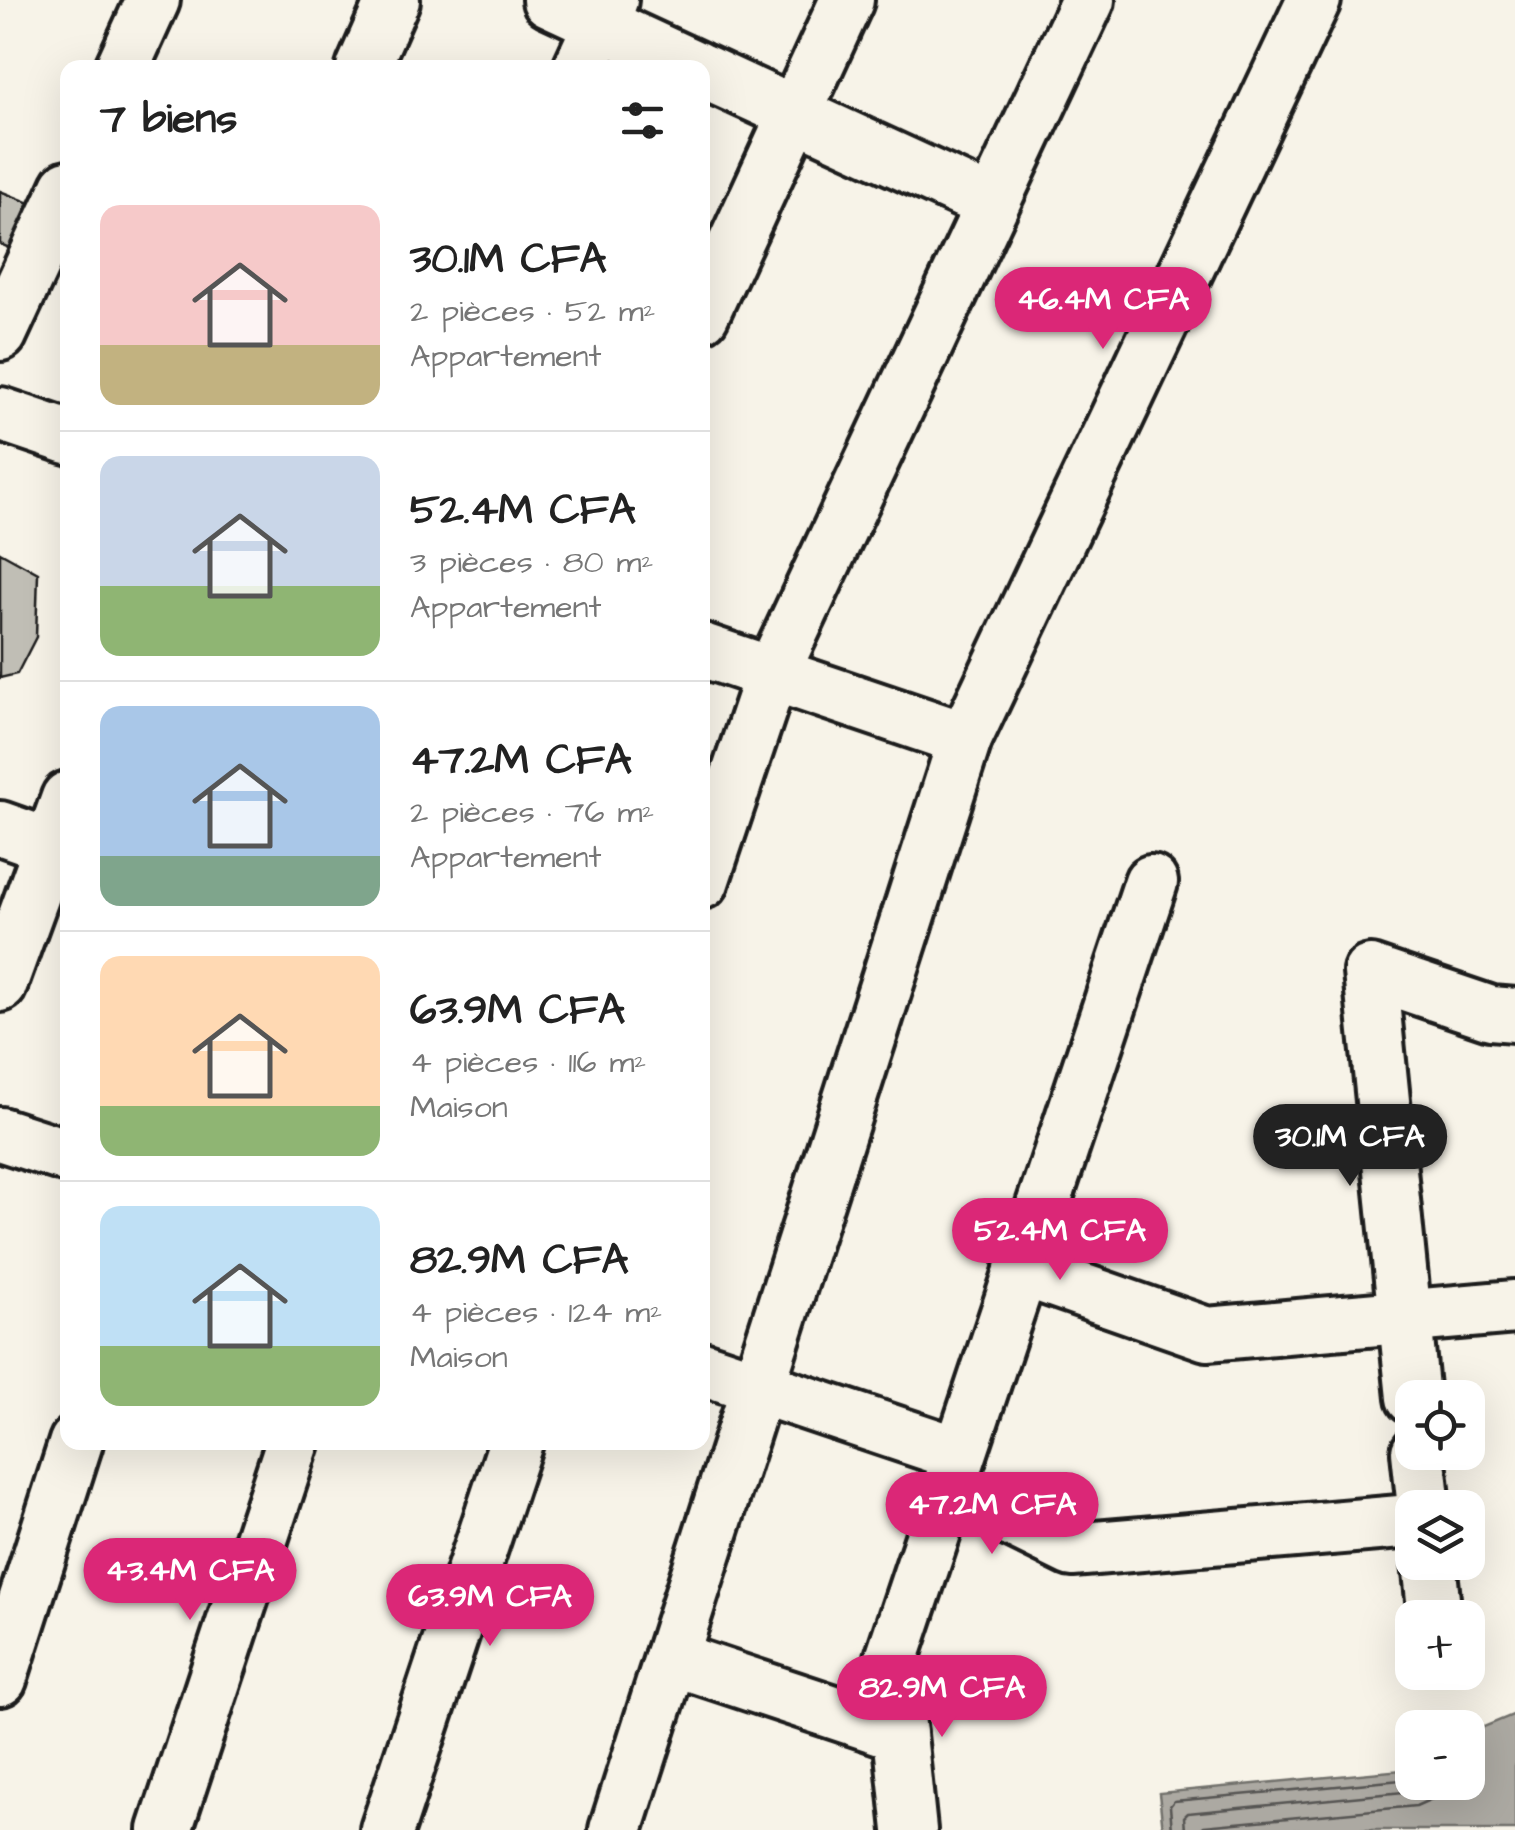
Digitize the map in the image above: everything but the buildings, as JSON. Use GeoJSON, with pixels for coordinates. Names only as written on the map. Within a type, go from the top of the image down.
{"type":"FeatureCollection","features":[{"type":"Feature","properties":{"kind":"street"},"geometry":{"type":"LineString","coordinates":[[126,60],[153,0]]}},
{"type":"Feature","properties":{"kind":"street"},"geometry":{"type":"LineString","coordinates":[[367,60],[393,0]]}},
{"type":"Feature","properties":{"kind":"street"},"geometry":{"type":"LineString","coordinates":[[549,0],[597,30],[675,60]]}},
{"type":"Feature","properties":{"kind":"street"},"geometry":{"type":"LineString","coordinates":[[710,298],[847,0]]}},
{"type":"Feature","properties":{"kind":"street"},"geometry":{"type":"LineString","coordinates":[[710,858],[771,676],[1088,0]]}},
{"type":"Feature","properties":{"kind":"street"},"geometry":{"type":"LineString","coordinates":[[616,1830],[966,739],[1314,0]]}},
{"type":"Feature","properties":{"kind":"street"},"geometry":{"type":"LineString","coordinates":[[710,75],[992,204]]}},
{"type":"Feature","properties":{"kind":"street"},"geometry":{"type":"LineString","coordinates":[[0,334],[60,203]]}},
{"type":"Feature","properties":{"kind":"street"},"geometry":{"type":"LineString","coordinates":[[0,414],[60,434]]}},
{"type":"Feature","properties":{"kind":"street"},"geometry":{"type":"LineString","coordinates":[[710,653],[966,739]]}},
{"type":"Feature","properties":{"kind":"street"},"geometry":{"type":"LineString","coordinates":[[0,828],[60,832]]}},
{"type":"Feature","properties":{"kind":"street"},"geometry":{"type":"LineString","coordinates":[[0,984],[60,837]]}},
{"type":"Feature","properties":{"kind":"street"},"geometry":{"type":"LineString","coordinates":[[910,1830],[892,1658],[1151,882]]}},
{"type":"Feature","properties":{"kind":"street"},"geometry":{"type":"LineString","coordinates":[[1411,1380],[1370,972],[1490,1013],[1515,1014]]}},
{"type":"Feature","properties":{"kind":"street"},"geometry":{"type":"LineString","coordinates":[[0,1134],[60,1153]]}},
{"type":"Feature","properties":{"kind":"street"},"geometry":{"type":"LineString","coordinates":[[1022,1270],[1206,1334],[1515,1308]]}},
{"type":"Feature","properties":{"kind":"street"},"geometry":{"type":"LineString","coordinates":[[710,1371],[759,1387],[954,1472],[1072,1550],[1395,1523]]}},
{"type":"Feature","properties":{"kind":"street"},"geometry":{"type":"LineString","coordinates":[[0,1679],[73,1450]]}},
{"type":"Feature","properties":{"kind":"street"},"geometry":{"type":"LineString","coordinates":[[165,1830],[290,1450]]}},
{"type":"Feature","properties":{"kind":"street"},"geometry":{"type":"LineString","coordinates":[[386,1830],[513,1450]]}},
{"type":"Feature","properties":{"kind":"street"},"geometry":{"type":"LineString","coordinates":[[671,1658],[900,1734]]}},
{"type":"Feature","properties":{"kind":"water"},"geometry":{"type":"Polygon","coordinates":[[[1515,1714],[1515,1830],[1163,1830],[1159,1793],[1395,1771],[1395,1800],[1485,1800],[1485,1726],[1515,1714]]]}}]}
